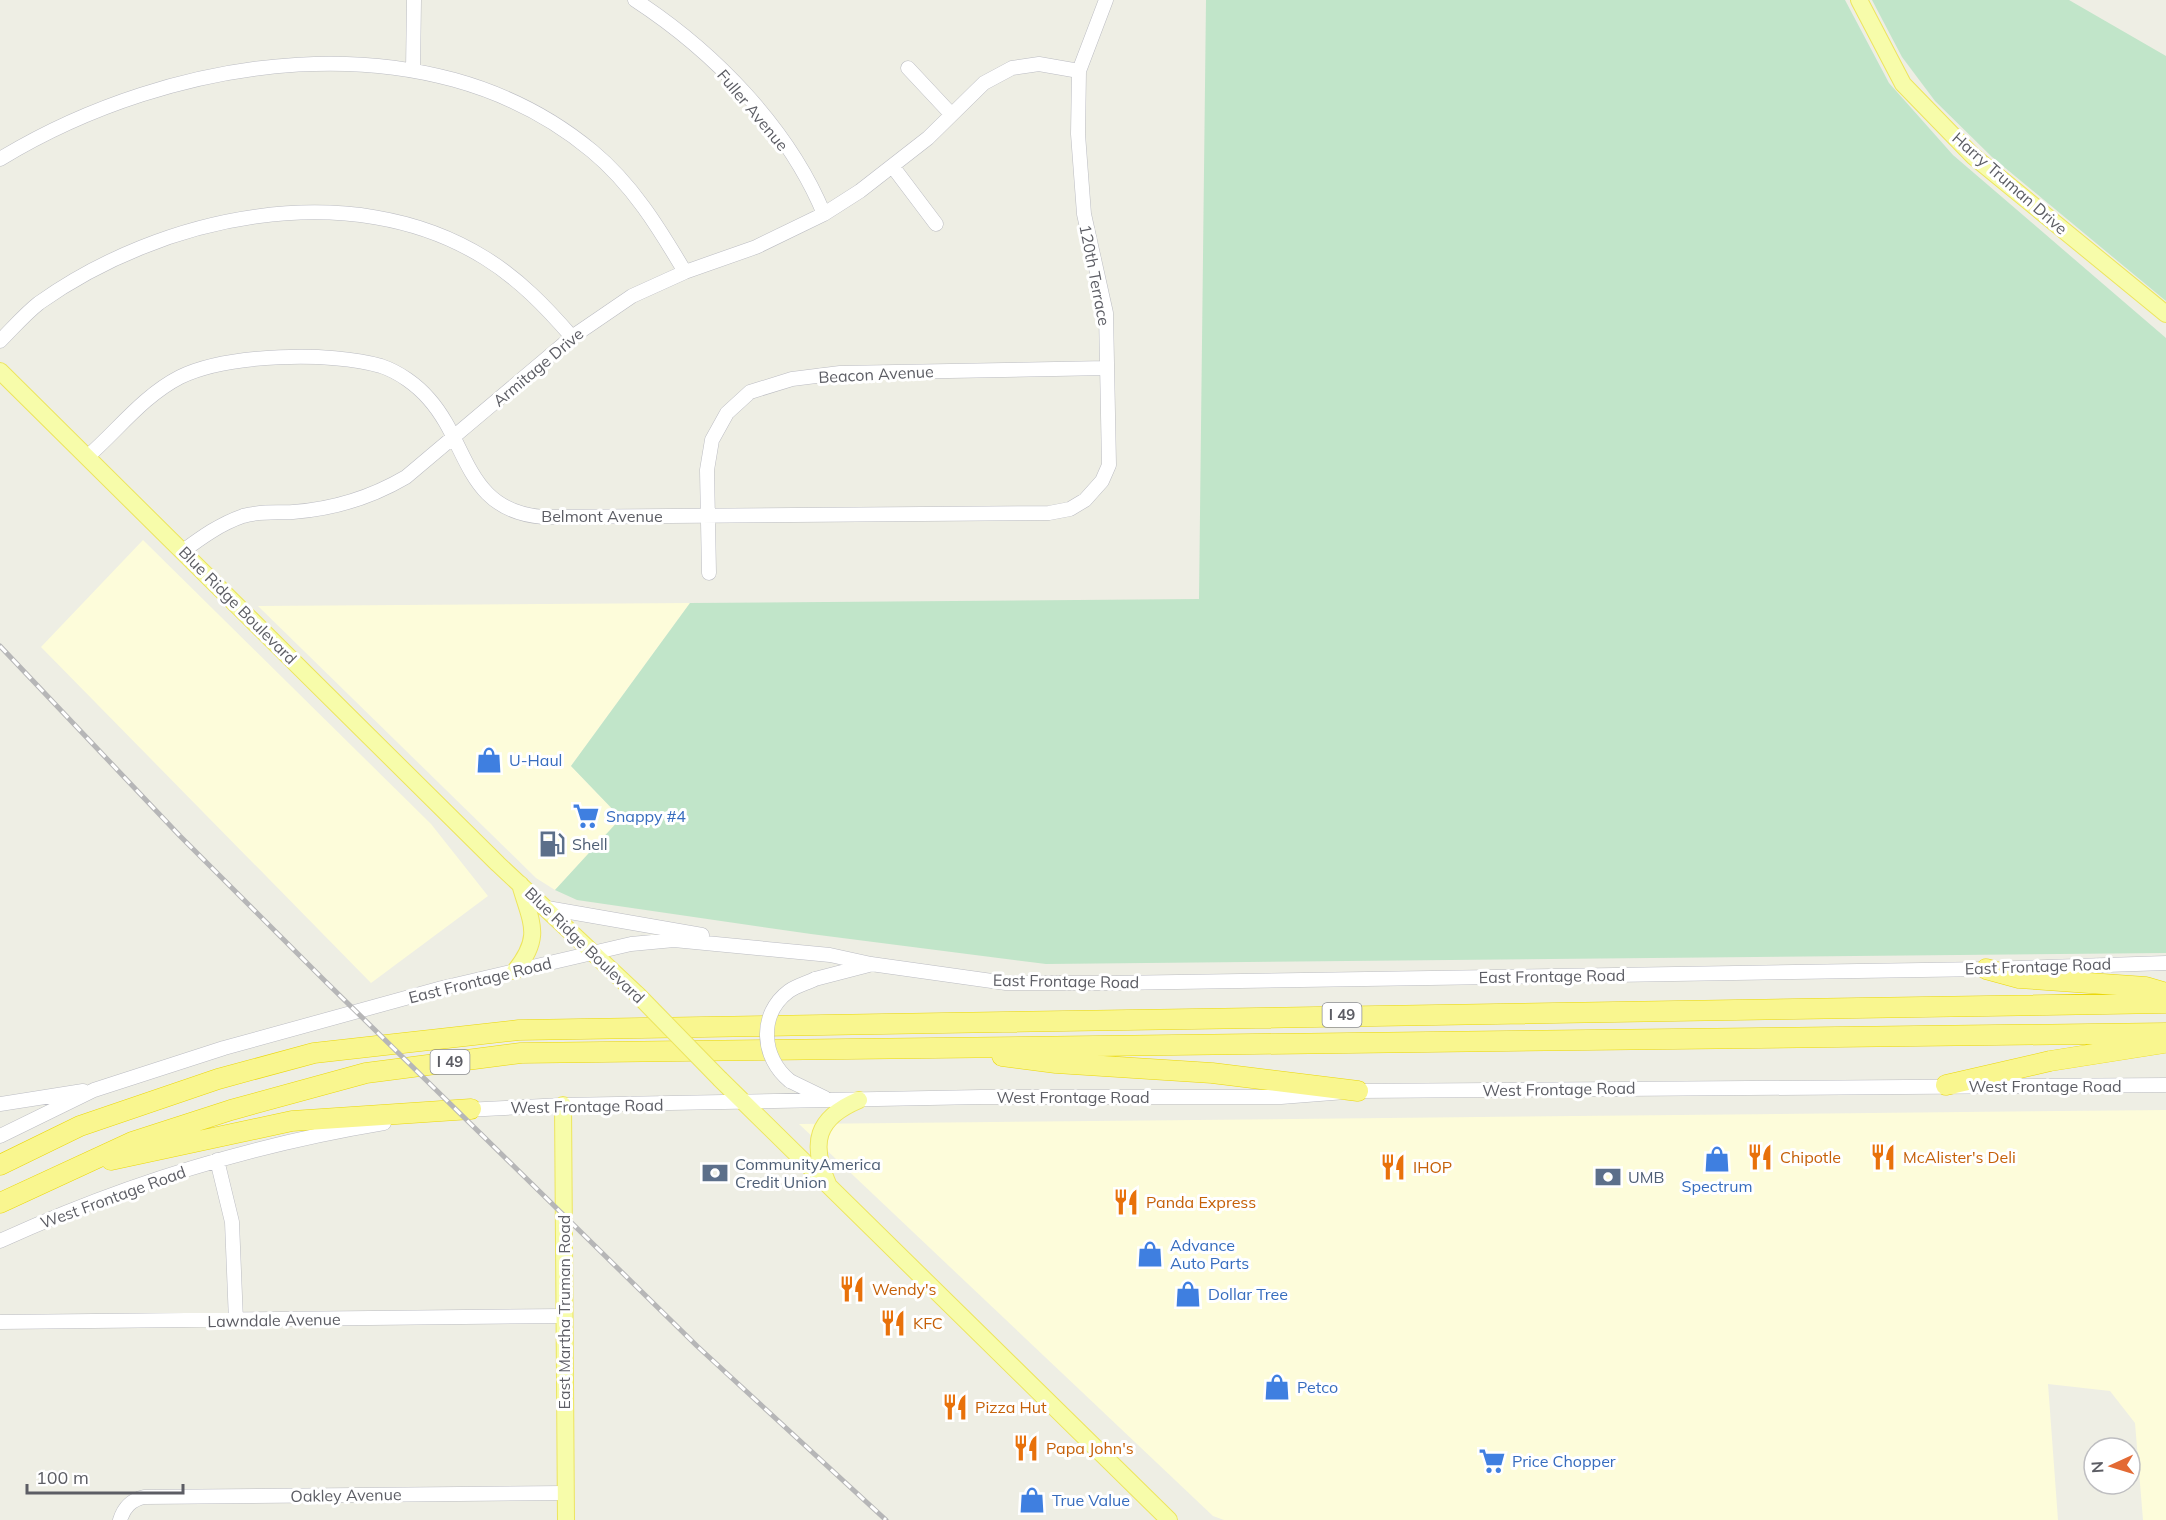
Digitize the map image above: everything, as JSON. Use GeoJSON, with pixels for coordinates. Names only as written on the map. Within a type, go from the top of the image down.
{"type":"FeatureCollection","features":[{"type":"Feature","properties":{"kind":"highway"},"geometry":{"type":"LineString","coordinates":[[1986,969],[2019,978],[2146,987],[2166,993]]}},
{"type":"Feature","properties":{"kind":"highway","name":"I 49"},"geometry":{"type":"LineString","coordinates":[[0,1165],[80,1126],[218,1079],[314,1053],[519,1030],[2166,1003]]}},
{"type":"Feature","properties":{"kind":"highway","name":"I 49"},"geometry":{"type":"LineString","coordinates":[[0,1203],[143,1138],[231,1110],[366,1073],[521,1053],[2166,1033]]}},
{"type":"Feature","properties":{"kind":"highway"},"geometry":{"type":"LineString","coordinates":[[1946,1085],[2050,1061],[2166,1042]]}},
{"type":"Feature","properties":{"kind":"highway"},"geometry":{"type":"LineString","coordinates":[[934,1047],[1056,1063],[1212,1073],[1358,1091]]}},
{"type":"Feature","properties":{"kind":"highway"},"geometry":{"type":"LineString","coordinates":[[76,1168],[292,1121],[471,1109]]}},
{"type":"Feature","properties":{"kind":"main road","name":"Harry Truman Drive"},"geometry":{"type":"LineString","coordinates":[[1859,0],[1903,84],[1973,156],[2166,314]]}},
{"type":"Feature","properties":{"kind":"main road","name":"Blue Ridge Boulevard"},"geometry":{"type":"LineString","coordinates":[[0,371],[498,864],[595,952],[743,1103],[1169,1520]]}},
{"type":"Feature","properties":{"kind":"main road"},"geometry":{"type":"LineString","coordinates":[[515,971],[528,955],[533,943],[533,929],[520,883]]}},
{"type":"Feature","properties":{"kind":"main road"},"geometry":{"type":"LineString","coordinates":[[829,1187],[818,1149],[819,1133],[839,1110],[859,1100]]}},
{"type":"Feature","properties":{"kind":"main road","name":"East Martha Truman Road"},"geometry":{"type":"LineString","coordinates":[[563,1105],[556,1317],[566,1520]]}},
{"type":"Feature","properties":{"kind":"street"},"geometry":{"type":"LineString","coordinates":[[413,70],[414,0]]}},
{"type":"Feature","properties":{"kind":"street","name":"Fuller Avenue"},"geometry":{"type":"LineString","coordinates":[[635,0],[683,35],[739,87],[792,155],[824,214]]}},
{"type":"Feature","properties":{"kind":"street","name":"120th Terrace"},"geometry":{"type":"LineString","coordinates":[[1041,513],[1070,509],[1085,500],[1102,481],[1109,465],[1106,313],[1081,193],[1078,134],[1079,71],[1106,0]]}},
{"type":"Feature","properties":{"kind":"street","name":"Armitage Drive"},"geometry":{"type":"LineString","coordinates":[[183,551],[214,528],[244,516],[271,511],[293,512],[356,500],[378,493],[406,477],[572,337],[632,296],[685,272],[756,247],[824,214],[893,167],[928,138],[984,83],[1012,68],[1039,64],[1079,71]]}},
{"type":"Feature","properties":{"kind":"street"},"geometry":{"type":"LineString","coordinates":[[0,159],[33,139],[92,111],[153,89],[217,75],[281,66],[346,65],[413,70],[455,79],[500,94],[549,119],[592,151],[627,185],[656,223],[685,272]]}},
{"type":"Feature","properties":{"kind":"street"},"geometry":{"type":"LineString","coordinates":[[908,68],[951,114]]}},
{"type":"Feature","properties":{"kind":"street"},"geometry":{"type":"LineString","coordinates":[[893,167],[936,224]]}},
{"type":"Feature","properties":{"kind":"street"},"geometry":{"type":"LineString","coordinates":[[0,341],[37,305],[119,255],[201,227],[247,218],[294,214],[341,214],[388,220],[452,241],[484,258],[518,281],[572,337]]}},
{"type":"Feature","properties":{"kind":"street","name":"Belmont Avenue"},"geometry":{"type":"LineString","coordinates":[[87,457],[116,431],[142,402],[180,377],[224,363],[290,357],[349,360],[393,371],[412,383],[429,398],[453,438],[472,477],[482,489],[502,504],[525,514],[543,517],[1041,513]]}},
{"type":"Feature","properties":{"kind":"street","name":"Beacon Avenue"},"geometry":{"type":"LineString","coordinates":[[708,573],[706,470],[712,440],[727,413],[750,392],[792,380],[840,373],[1107,368]]}},
{"type":"Feature","properties":{"kind":"street"},"geometry":{"type":"LineString","coordinates":[[547,908],[712,938],[738,948]]}},
{"type":"Feature","properties":{"kind":"street","name":"East Frontage Road"},"geometry":{"type":"LineString","coordinates":[[0,1136],[94,1090],[224,1048],[442,988],[631,944],[674,940],[738,948],[830,955],[871,964],[1006,982],[1114,984],[1986,969],[2166,963]]}},
{"type":"Feature","properties":{"kind":"street"},"geometry":{"type":"LineString","coordinates":[[832,1101],[810,1093],[778,1071],[770,1055],[766,1029],[770,1014],[790,990],[815,979],[871,964]]}},
{"type":"Feature","properties":{"kind":"street","name":"West Frontage Road"},"geometry":{"type":"LineString","coordinates":[[0,1241],[60,1214],[217,1160],[347,1129],[471,1109],[563,1105],[981,1097],[1281,1097],[1358,1091],[2166,1085]]}},
{"type":"Feature","properties":{"kind":"street"},"geometry":{"type":"LineString","coordinates":[[0,1104],[94,1090]]}},
{"type":"Feature","properties":{"kind":"street"},"geometry":{"type":"LineString","coordinates":[[217,1160],[232,1222],[236,1321]]}},
{"type":"Feature","properties":{"kind":"street","name":"Lawndale Avenue"},"geometry":{"type":"LineString","coordinates":[[0,1322],[556,1317]]}},
{"type":"Feature","properties":{"kind":"street","name":"Oakley Avenue"},"geometry":{"type":"LineString","coordinates":[[120,1520],[123,1509],[144,1497],[565,1493]]}},
{"type":"Feature","properties":{"kind":"shaded area"},"geometry":{"type":"Polygon","coordinates":[[[1206,0],[1845,0],[1889,83],[1953,155],[2166,338],[2166,953],[1046,964],[811,934],[577,900],[555,890],[621,818],[571,766],[690,603],[1199,599],[1206,0]]]}},
{"type":"Feature","properties":{"kind":"shaded area"},"geometry":{"type":"Polygon","coordinates":[[[1872,0],[2069,0],[2166,56],[2166,301],[1992,157],[1935,101],[1902,57],[1872,0]]]}},
{"type":"Feature","properties":{"kind":"shaded area"},"geometry":{"type":"Polygon","coordinates":[[[143,540],[431,824],[488,896],[371,983],[41,647],[143,540]]]}},
{"type":"Feature","properties":{"kind":"shaded area"},"geometry":{"type":"Polygon","coordinates":[[[690,603],[571,766],[621,818],[555,890],[536,878],[258,606],[690,603]]]}},
{"type":"Feature","properties":{"kind":"shaded area"},"geometry":{"type":"Polygon","coordinates":[[[2166,1110],[2166,1520],[2143,1520],[2142,1436],[2136,1436],[2135,1423],[2110,1391],[2048,1384],[2058,1520],[1224,1520],[1213,1516],[799,1124],[2166,1110]]]}},
{"type":"Feature","properties":{"kind":"railway"},"geometry":{"type":"LineString","coordinates":[[0,646],[180,836],[324,980],[697,1346],[886,1520]]}},
{"type":"Feature","properties":{"kind":"place","name":"U-Haul"},"geometry":{"type":"Point","coordinates":[489,760]}},
{"type":"Feature","properties":{"kind":"place","name":"Snappy #4"},"geometry":{"type":"Point","coordinates":[586,816]}},
{"type":"Feature","properties":{"kind":"place","name":"Shell"},"geometry":{"type":"Point","coordinates":[552,844]}},
{"type":"Feature","properties":{"kind":"place","name":"Chipotle"},"geometry":{"type":"Point","coordinates":[1760,1157]}},
{"type":"Feature","properties":{"kind":"place","name":"McAlister's Deli"},"geometry":{"type":"Point","coordinates":[1883,1157]}},
{"type":"Feature","properties":{"kind":"place","name":"Spectrum"},"geometry":{"type":"Point","coordinates":[1717,1159]}},
{"type":"Feature","properties":{"kind":"place","name":"IHOP"},"geometry":{"type":"Point","coordinates":[1393,1167]}},
{"type":"Feature","properties":{"kind":"place","name":"CommunityAmerica Credit Union"},"geometry":{"type":"Point","coordinates":[715,1173]}},
{"type":"Feature","properties":{"kind":"place","name":"UMB"},"geometry":{"type":"Point","coordinates":[1608,1177]}},
{"type":"Feature","properties":{"kind":"place","name":"Panda Express"},"geometry":{"type":"Point","coordinates":[1126,1202]}},
{"type":"Feature","properties":{"kind":"place","name":"Advance Auto Parts"},"geometry":{"type":"Point","coordinates":[1150,1254]}},
{"type":"Feature","properties":{"kind":"place","name":"Wendy's"},"geometry":{"type":"Point","coordinates":[852,1289]}},
{"type":"Feature","properties":{"kind":"place","name":"Dollar Tree"},"geometry":{"type":"Point","coordinates":[1188,1294]}},
{"type":"Feature","properties":{"kind":"place","name":"KFC"},"geometry":{"type":"Point","coordinates":[893,1323]}},
{"type":"Feature","properties":{"kind":"place","name":"Petco"},"geometry":{"type":"Point","coordinates":[1277,1387]}},
{"type":"Feature","properties":{"kind":"place","name":"Pizza Hut"},"geometry":{"type":"Point","coordinates":[955,1407]}},
{"type":"Feature","properties":{"kind":"place","name":"Papa John's"},"geometry":{"type":"Point","coordinates":[1026,1448]}},
{"type":"Feature","properties":{"kind":"place","name":"Price Chopper"},"geometry":{"type":"Point","coordinates":[1492,1461]}},
{"type":"Feature","properties":{"kind":"place","name":"True Value"},"geometry":{"type":"Point","coordinates":[1032,1500]}}]}
